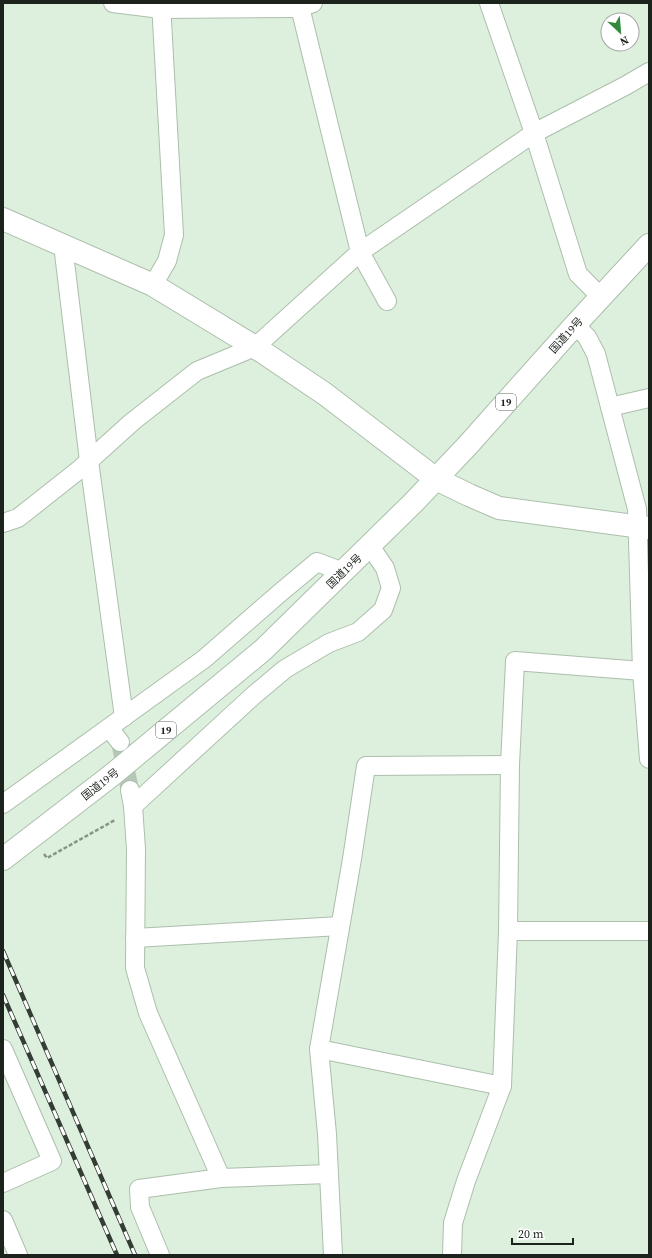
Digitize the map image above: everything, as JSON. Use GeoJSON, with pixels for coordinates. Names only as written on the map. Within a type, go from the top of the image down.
{"type":"FeatureCollection","features":[{"type":"Feature","properties":{"kind":"main road"},"geometry":{"type":"LineString","coordinates":[[3,219],[153,285],[255,347],[324,394],[436,479],[469,495],[499,508],[644,528]]}},
{"type":"Feature","properties":{"kind":"main road","name":"国道19号"},"geometry":{"type":"LineString","coordinates":[[3,859],[112,775],[263,650],[344,572],[436,479],[649,245]]}},
{"type":"Feature","properties":{"kind":"street"},"geometry":{"type":"LineString","coordinates":[[113,3],[161,6],[304,5],[360,252],[387,301]]}},
{"type":"Feature","properties":{"kind":"street"},"geometry":{"type":"LineString","coordinates":[[489,3],[534,133],[578,274],[601,297]]}},
{"type":"Feature","properties":{"kind":"street"},"geometry":{"type":"LineString","coordinates":[[153,285],[167,261],[174,235],[161,6]]}},
{"type":"Feature","properties":{"kind":"street"},"geometry":{"type":"LineString","coordinates":[[3,523],[18,518],[89,461],[132,422],[197,371],[255,347],[360,252],[534,133],[649,72]]}},
{"type":"Feature","properties":{"kind":"street"},"geometry":{"type":"LineString","coordinates":[[63,245],[89,461],[124,717]]}},
{"type":"Feature","properties":{"kind":"street"},"geometry":{"type":"LineString","coordinates":[[575,325],[587,337],[596,354],[637,509],[644,528],[642,671],[649,759]]}},
{"type":"Feature","properties":{"kind":"street"},"geometry":{"type":"LineString","coordinates":[[610,407],[649,398]]}},
{"type":"Feature","properties":{"kind":"street"},"geometry":{"type":"LineString","coordinates":[[221,1178],[148,1013],[135,968],[136,849],[131,798],[285,668],[329,643],[358,632],[383,610],[392,588],[385,568],[370,546]]}},
{"type":"Feature","properties":{"kind":"street"},"geometry":{"type":"LineString","coordinates":[[3,804],[115,735],[124,717],[204,659],[317,562],[344,572]]}},
{"type":"Feature","properties":{"kind":"street"},"geometry":{"type":"LineString","coordinates":[[452,1255],[453,1223],[466,1181],[502,1086],[508,931],[510,765],[515,661],[642,671]]}},
{"type":"Feature","properties":{"kind":"street"},"geometry":{"type":"LineString","coordinates":[[333,1255],[327,1134],[319,1049],[352,859],[366,766],[510,765]]}},
{"type":"Feature","properties":{"kind":"street"},"geometry":{"type":"LineString","coordinates":[[135,938],[340,926]]}},
{"type":"Feature","properties":{"kind":"street"},"geometry":{"type":"LineString","coordinates":[[508,931],[649,931]]}},
{"type":"Feature","properties":{"kind":"street"},"geometry":{"type":"LineString","coordinates":[[3,1049],[52,1161],[3,1183]]}},
{"type":"Feature","properties":{"kind":"street"},"geometry":{"type":"LineString","coordinates":[[319,1049],[502,1086]]}},
{"type":"Feature","properties":{"kind":"street"},"geometry":{"type":"LineString","coordinates":[[160,1255],[140,1207],[139,1189],[221,1178],[328,1174]]}},
{"type":"Feature","properties":{"kind":"street"},"geometry":{"type":"LineString","coordinates":[[3,1220],[18,1255]]}},
{"type":"Feature","properties":{"kind":"path"},"geometry":{"type":"LineString","coordinates":[[47,858],[117,819]]}},
{"type":"Feature","properties":{"kind":"tunnel"},"geometry":{"type":"LineString","coordinates":[[120,742],[130,790]]}},
{"type":"Feature","properties":{"kind":"railway"},"geometry":{"type":"LineString","coordinates":[[3,951],[135,1255]]}},
{"type":"Feature","properties":{"kind":"railway"},"geometry":{"type":"LineString","coordinates":[[3,995],[117,1255]]}}]}
